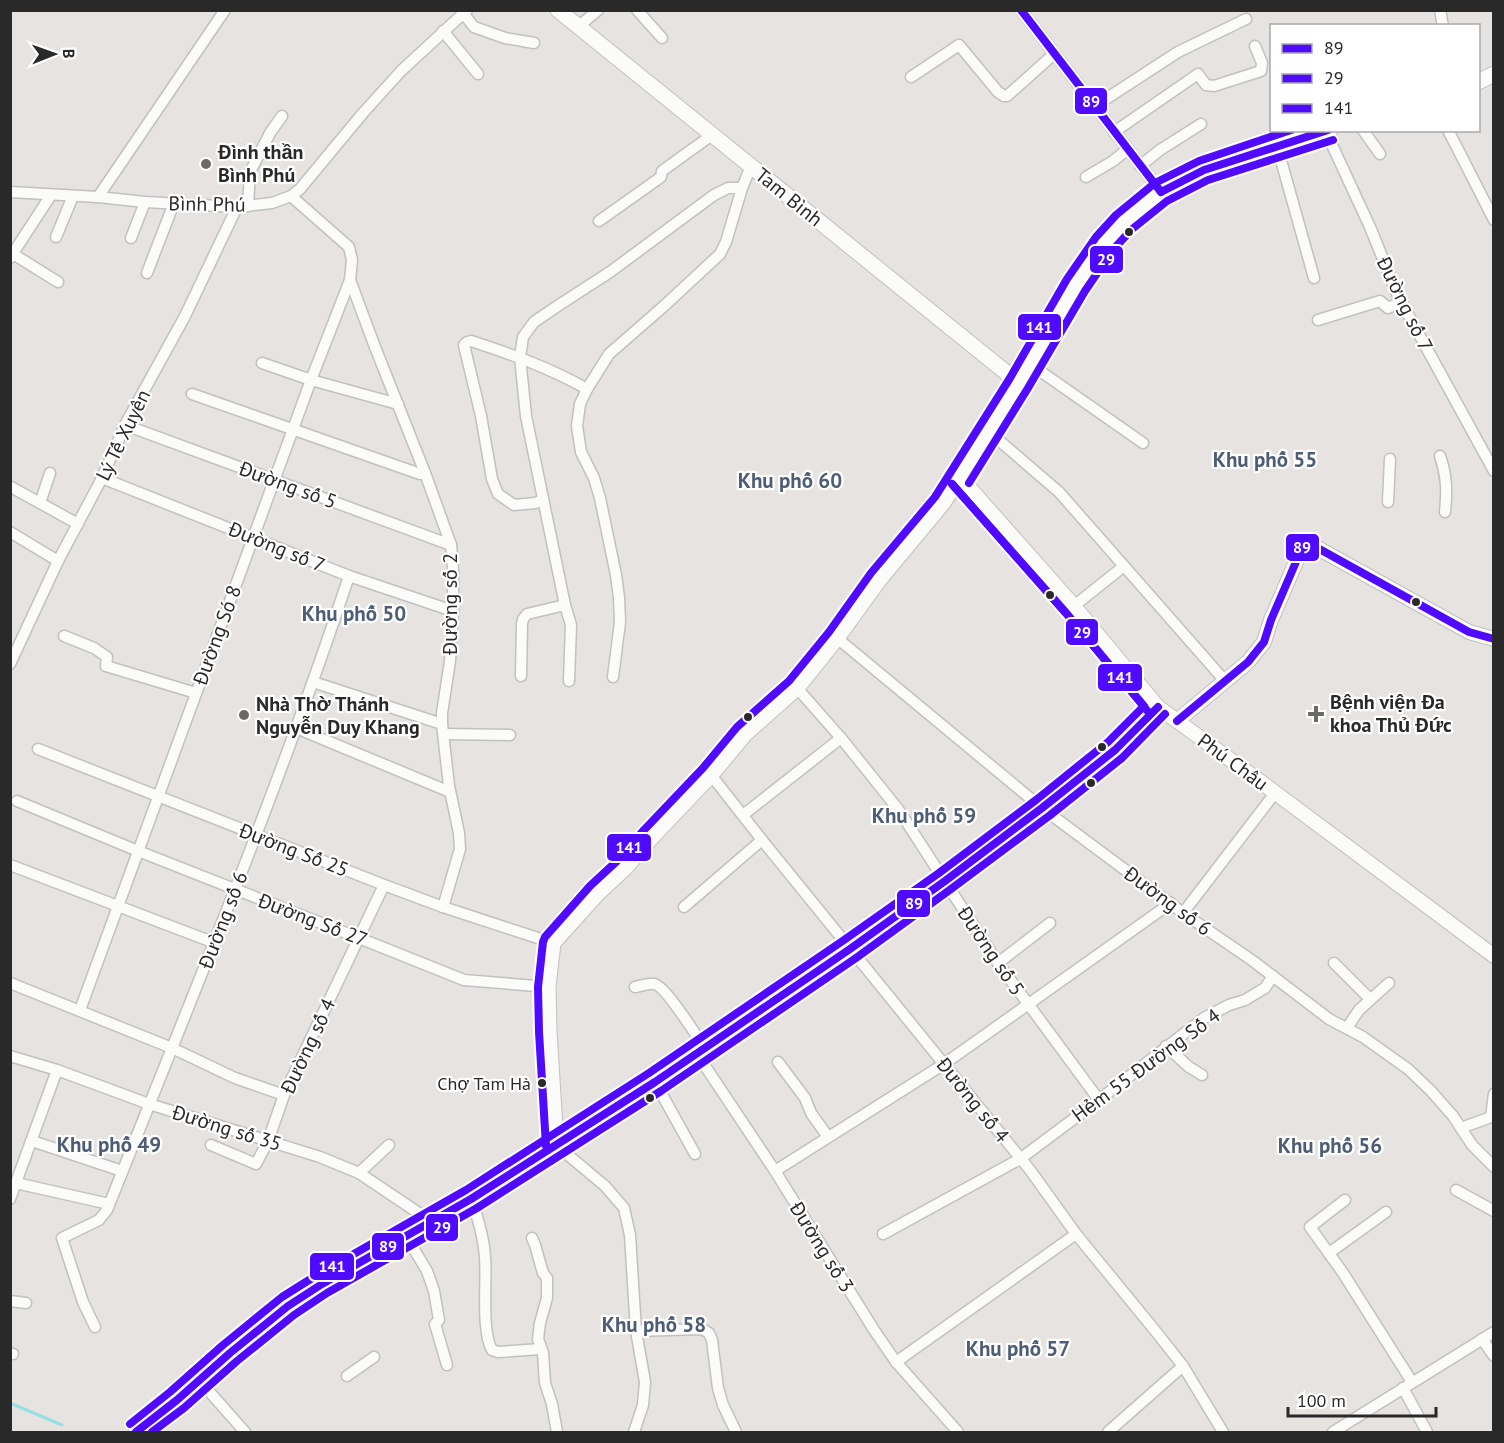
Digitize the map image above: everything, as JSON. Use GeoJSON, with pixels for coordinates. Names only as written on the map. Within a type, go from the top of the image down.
{"type":"FeatureCollection","features":[{"type":"Feature","properties":{"kind":"main road","name":"Tam Bình"},"geometry":{"type":"LineString","coordinates":[[558,10],[1019,383]]}},
{"type":"Feature","properties":{"kind":"main road"},"geometry":{"type":"LineString","coordinates":[[1480,81],[1494,74]]}},
{"type":"Feature","properties":{"kind":"main road"},"geometry":{"type":"LineString","coordinates":[[136,1432],[288,1306],[322,1284],[471,1199],[556,1145],[548,987],[553,943],[711,775],[745,734],[797,687],[837,638],[879,580],[943,503],[1019,383],[1076,285],[1124,222],[1161,192],[1204,170],[1325,132]]}},
{"type":"Feature","properties":{"kind":"street"},"geometry":{"type":"LineString","coordinates":[[99,197],[225,10]]}},
{"type":"Feature","properties":{"kind":"street"},"geometry":{"type":"LineString","coordinates":[[578,27],[598,10]]}},
{"type":"Feature","properties":{"kind":"street"},"geometry":{"type":"LineString","coordinates":[[637,10],[662,38]]}},
{"type":"Feature","properties":{"kind":"street"},"geometry":{"type":"LineString","coordinates":[[1021,10],[1161,192]]}},
{"type":"Feature","properties":{"kind":"street"},"geometry":{"type":"LineString","coordinates":[[465,12],[474,27],[505,38],[534,43]]}},
{"type":"Feature","properties":{"kind":"street","name":"Bình Phú"},"geometry":{"type":"LineString","coordinates":[[10,192],[243,207],[272,203],[291,196],[300,189],[401,71],[465,12]]}},
{"type":"Feature","properties":{"kind":"street"},"geometry":{"type":"LineString","coordinates":[[1095,106],[1178,52],[1246,19]]}},
{"type":"Feature","properties":{"kind":"street"},"geometry":{"type":"LineString","coordinates":[[443,31],[478,74]]}},
{"type":"Feature","properties":{"kind":"street"},"geometry":{"type":"LineString","coordinates":[[911,77],[959,45],[998,92],[1007,96],[1054,54]]}},
{"type":"Feature","properties":{"kind":"street"},"geometry":{"type":"LineString","coordinates":[[1114,132],[1198,74],[1206,85],[1214,86],[1261,71],[1262,63],[1255,46]]}},
{"type":"Feature","properties":{"kind":"street"},"geometry":{"type":"LineString","coordinates":[[243,207],[250,172],[270,133],[282,116]]}},
{"type":"Feature","properties":{"kind":"street"},"geometry":{"type":"LineString","coordinates":[[1140,166],[1160,150],[1201,124]]}},
{"type":"Feature","properties":{"kind":"street","name":"Đường số 7"},"geometry":{"type":"LineString","coordinates":[[1328,132],[1401,302],[1494,471]]}},
{"type":"Feature","properties":{"kind":"street"},"geometry":{"type":"LineString","coordinates":[[1364,132],[1380,154]]}},
{"type":"Feature","properties":{"kind":"street"},"geometry":{"type":"LineString","coordinates":[[1449,132],[1494,220]]}},
{"type":"Feature","properties":{"kind":"street"},"geometry":{"type":"LineString","coordinates":[[599,221],[661,177],[662,171],[712,135]]}},
{"type":"Feature","properties":{"kind":"street"},"geometry":{"type":"LineString","coordinates":[[1277,146],[1314,278]]}},
{"type":"Feature","properties":{"kind":"street"},"geometry":{"type":"LineString","coordinates":[[1086,177],[1128,149]]}},
{"type":"Feature","properties":{"kind":"street"},"geometry":{"type":"LineString","coordinates":[[613,677],[620,622],[616,575],[600,498],[594,478],[581,452],[577,426],[580,404],[609,354],[720,254],[751,166]]}},
{"type":"Feature","properties":{"kind":"street"},"geometry":{"type":"LineString","coordinates":[[569,681],[571,625],[565,606],[526,416],[520,357],[524,337],[534,322],[610,273],[714,195],[728,188],[742,188]]}},
{"type":"Feature","properties":{"kind":"street"},"geometry":{"type":"LineString","coordinates":[[51,195],[12,256],[58,282]]}},
{"type":"Feature","properties":{"kind":"street"},"geometry":{"type":"LineString","coordinates":[[56,237],[73,196]]}},
{"type":"Feature","properties":{"kind":"street","name":"Đường Só 8"},"geometry":{"type":"LineString","coordinates":[[80,1010],[310,380],[350,280],[352,260],[349,247],[291,196]]}},
{"type":"Feature","properties":{"kind":"street"},"geometry":{"type":"LineString","coordinates":[[131,238],[146,202]]}},
{"type":"Feature","properties":{"kind":"street"},"geometry":{"type":"LineString","coordinates":[[147,273],[174,203]]}},
{"type":"Feature","properties":{"kind":"street","name":"Lý Tế Xuyên"},"geometry":{"type":"LineString","coordinates":[[11,661],[58,561],[102,478],[125,425],[243,207]]}},
{"type":"Feature","properties":{"kind":"street","name":"Đường số 2"},"geometry":{"type":"LineString","coordinates":[[350,280],[451,545],[453,611],[450,661],[442,713],[450,792],[460,849],[443,907]]}},
{"type":"Feature","properties":{"kind":"street"},"geometry":{"type":"LineString","coordinates":[[1318,321],[1380,301],[1388,308],[1401,302]]}},
{"type":"Feature","properties":{"kind":"street"},"geometry":{"type":"LineString","coordinates":[[543,500],[514,505],[498,494],[492,479],[481,416],[464,345],[471,341],[520,357],[587,389]]}},
{"type":"Feature","properties":{"kind":"street"},"geometry":{"type":"LineString","coordinates":[[261,363],[310,380],[398,404]]}},
{"type":"Feature","properties":{"kind":"street"},"geometry":{"type":"LineString","coordinates":[[1030,364],[1143,443]]}},
{"type":"Feature","properties":{"kind":"street"},"geometry":{"type":"LineString","coordinates":[[192,393],[420,474],[425,473]]}},
{"type":"Feature","properties":{"kind":"street","name":"Đường số 5"},"geometry":{"type":"LineString","coordinates":[[125,425],[451,545]]}},
{"type":"Feature","properties":{"kind":"street"},"geometry":{"type":"LineString","coordinates":[[988,431],[1059,492],[1225,681]]}},
{"type":"Feature","properties":{"kind":"street"},"geometry":{"type":"LineString","coordinates":[[1440,456],[1447,488],[1445,512]]}},
{"type":"Feature","properties":{"kind":"street"},"geometry":{"type":"LineString","coordinates":[[1388,502],[1390,459]]}},
{"type":"Feature","properties":{"kind":"street"},"geometry":{"type":"LineString","coordinates":[[40,503],[50,473]]}},
{"type":"Feature","properties":{"kind":"street","name":"Phú Châu"},"geometry":{"type":"LineString","coordinates":[[960,477],[1074,606],[1158,707],[1494,956]]}},
{"type":"Feature","properties":{"kind":"street","name":"Đường số 7"},"geometry":{"type":"LineString","coordinates":[[102,478],[349,576],[453,611]]}},
{"type":"Feature","properties":{"kind":"street"},"geometry":{"type":"LineString","coordinates":[[11,487],[78,524]]}},
{"type":"Feature","properties":{"kind":"street"},"geometry":{"type":"LineString","coordinates":[[10,532],[58,561]]}},
{"type":"Feature","properties":{"kind":"street"},"geometry":{"type":"LineString","coordinates":[[1177,721],[1248,662],[1264,642],[1305,541],[1469,632],[1494,639]]}},
{"type":"Feature","properties":{"kind":"street"},"geometry":{"type":"LineString","coordinates":[[1074,606],[1124,566]]}},
{"type":"Feature","properties":{"kind":"street","name":"Đường số 6"},"geometry":{"type":"LineString","coordinates":[[95,1327],[83,1302],[62,1238],[99,1220],[107,1210],[257,835],[349,576]]}},
{"type":"Feature","properties":{"kind":"street"},"geometry":{"type":"LineString","coordinates":[[521,676],[524,616],[565,606]]}},
{"type":"Feature","properties":{"kind":"street"},"geometry":{"type":"LineString","coordinates":[[64,636],[94,648],[107,657],[106,666],[196,693]]}},
{"type":"Feature","properties":{"kind":"street","name":"Đường số 6"},"geometry":{"type":"LineString","coordinates":[[837,638],[1042,808],[1329,1019],[1363,1037],[1408,1069],[1431,1091],[1472,1145],[1494,1167]]}},
{"type":"Feature","properties":{"kind":"street"},"geometry":{"type":"LineString","coordinates":[[313,682],[443,729],[510,735]]}},
{"type":"Feature","properties":{"kind":"street","name":"Đường số 5"},"geometry":{"type":"LineString","coordinates":[[797,687],[898,809],[998,963],[1099,1100]]}},
{"type":"Feature","properties":{"kind":"street"},"geometry":{"type":"LineString","coordinates":[[634,1432],[643,1405],[645,1382],[636,1330],[630,1235],[624,1208],[605,1186],[556,1145],[701,1051],[945,881],[1115,750],[1158,707]]}},
{"type":"Feature","properties":{"kind":"street"},"geometry":{"type":"LineString","coordinates":[[296,728],[450,792]]}},
{"type":"Feature","properties":{"kind":"street"},"geometry":{"type":"LineString","coordinates":[[743,814],[841,738]]}},
{"type":"Feature","properties":{"kind":"street","name":"Đường Số 25"},"geometry":{"type":"LineString","coordinates":[[38,749],[384,885],[553,943]]}},
{"type":"Feature","properties":{"kind":"street","name":"Đường số 4"},"geometry":{"type":"LineString","coordinates":[[711,775],[1030,1170],[1076,1234],[1183,1366],[1223,1432]]}},
{"type":"Feature","properties":{"kind":"street"},"geometry":{"type":"LineString","coordinates":[[1184,913],[1275,793]]}},
{"type":"Feature","properties":{"kind":"street","name":"Đường Số 27"},"geometry":{"type":"LineString","coordinates":[[17,801],[464,980],[548,987]]}},
{"type":"Feature","properties":{"kind":"street"},"geometry":{"type":"LineString","coordinates":[[684,907],[762,840]]}},
{"type":"Feature","properties":{"kind":"street"},"geometry":{"type":"LineString","coordinates":[[10,865],[215,943]]}},
{"type":"Feature","properties":{"kind":"street","name":"Đường số 4"},"geometry":{"type":"LineString","coordinates":[[211,1145],[256,1164],[268,1141],[284,1095],[384,885]]}},
{"type":"Feature","properties":{"kind":"street"},"geometry":{"type":"LineString","coordinates":[[775,1171],[944,1064],[1171,903]]}},
{"type":"Feature","properties":{"kind":"street"},"geometry":{"type":"LineString","coordinates":[[998,963],[1050,923]]}},
{"type":"Feature","properties":{"kind":"street"},"geometry":{"type":"LineString","coordinates":[[1334,963],[1370,999]]}},
{"type":"Feature","properties":{"kind":"street","name":"Hẻm 55 Đường Số 4"},"geometry":{"type":"LineString","coordinates":[[883,1234],[1020,1159],[1204,1017],[1228,1005],[1245,1000],[1265,988],[1273,976]]}},
{"type":"Feature","properties":{"kind":"street"},"geometry":{"type":"LineString","coordinates":[[1347,1028],[1359,1010],[1389,982]]}},
{"type":"Feature","properties":{"kind":"street"},"geometry":{"type":"LineString","coordinates":[[10,983],[172,1048],[236,1078],[284,1095]]}},
{"type":"Feature","properties":{"kind":"street","name":"Đường số 3"},"geometry":{"type":"LineString","coordinates":[[635,987],[655,984],[660,986],[680,1011],[701,1051],[874,1330],[896,1362],[958,1432]]}},
{"type":"Feature","properties":{"kind":"street"},"geometry":{"type":"LineString","coordinates":[[1166,1046],[1189,1067],[1202,1075]]}},
{"type":"Feature","properties":{"kind":"street","name":"Đường số 35"},"geometry":{"type":"LineString","coordinates":[[10,1056],[57,1070],[149,1104],[320,1157],[359,1173],[432,1222]]}},
{"type":"Feature","properties":{"kind":"street"},"geometry":{"type":"LineString","coordinates":[[778,1062],[828,1137]]}},
{"type":"Feature","properties":{"kind":"street"},"geometry":{"type":"LineString","coordinates":[[11,1199],[57,1070]]}},
{"type":"Feature","properties":{"kind":"street"},"geometry":{"type":"LineString","coordinates":[[655,1082],[694,1154]]}},
{"type":"Feature","properties":{"kind":"street"},"geometry":{"type":"LineString","coordinates":[[1461,1128],[1492,1118],[1494,1094]]}},
{"type":"Feature","properties":{"kind":"street"},"geometry":{"type":"LineString","coordinates":[[32,1141],[122,1172]]}},
{"type":"Feature","properties":{"kind":"street"},"geometry":{"type":"LineString","coordinates":[[359,1173],[389,1145]]}},
{"type":"Feature","properties":{"kind":"street"},"geometry":{"type":"LineString","coordinates":[[16,1183],[109,1204]]}},
{"type":"Feature","properties":{"kind":"street"},"geometry":{"type":"LineString","coordinates":[[1456,1190],[1494,1211]]}},
{"type":"Feature","properties":{"kind":"street"},"geometry":{"type":"LineString","coordinates":[[471,1199],[482,1232],[485,1258],[485,1314],[489,1346],[498,1352],[541,1349]]}},
{"type":"Feature","properties":{"kind":"street"},"geometry":{"type":"LineString","coordinates":[[1345,1200],[1310,1227],[1344,1273],[1408,1385],[1427,1432]]}},
{"type":"Feature","properties":{"kind":"street"},"geometry":{"type":"LineString","coordinates":[[1329,1253],[1386,1212]]}},
{"type":"Feature","properties":{"kind":"street"},"geometry":{"type":"LineString","coordinates":[[896,1362],[1076,1234]]}},
{"type":"Feature","properties":{"kind":"street"},"geometry":{"type":"LineString","coordinates":[[406,1236],[431,1280],[439,1320],[435,1324],[447,1365]]}},
{"type":"Feature","properties":{"kind":"street"},"geometry":{"type":"LineString","coordinates":[[532,1238],[543,1273],[547,1278],[547,1298],[538,1339],[543,1353],[545,1383],[552,1404],[557,1432]]}},
{"type":"Feature","properties":{"kind":"street"},"geometry":{"type":"LineString","coordinates":[[10,1301],[26,1303]]}},
{"type":"Feature","properties":{"kind":"street"},"geometry":{"type":"LineString","coordinates":[[636,1330],[702,1329],[709,1334],[712,1340],[718,1389],[736,1432]]}},
{"type":"Feature","properties":{"kind":"street"},"geometry":{"type":"LineString","coordinates":[[1333,1432],[1494,1332]]}},
{"type":"Feature","properties":{"kind":"street"},"geometry":{"type":"LineString","coordinates":[[1482,1339],[1494,1356]]}},
{"type":"Feature","properties":{"kind":"street"},"geometry":{"type":"LineString","coordinates":[[347,1376],[374,1357]]}},
{"type":"Feature","properties":{"kind":"street"},"geometry":{"type":"LineString","coordinates":[[1108,1432],[1183,1366]]}},
{"type":"Feature","properties":{"kind":"street"},"geometry":{"type":"LineString","coordinates":[[199,1380],[245,1432]]}},
{"type":"Feature","properties":{"kind":"waterway"},"geometry":{"type":"LineString","coordinates":[[10,1403],[62,1425]]}},
{"type":"Feature","properties":{"kind":"transit line","name":"89"},"geometry":{"type":"LineString","coordinates":[[1021,10],[1161,192]]}},
{"type":"Feature","properties":{"kind":"transit line","name":"141"},"geometry":{"type":"LineString","coordinates":[[546,1146],[538,987],[545,937],[590,886],[617,861],[703,768],[737,727],[789,681],[829,632],[871,573],[935,497],[1010,378],[1067,279],[1096,237],[1116,215],[1155,183],[1199,161],[1285,132]]}},
{"type":"Feature","properties":{"kind":"transit line","name":"89"},"geometry":{"type":"LineString","coordinates":[[1161,192],[1204,170],[1322,132]]}},
{"type":"Feature","properties":{"kind":"transit line","name":"29"},"geometry":{"type":"LineString","coordinates":[[969,483],[1085,291],[1113,250],[1131,230],[1167,201],[1208,180],[1333,140]]}},
{"type":"Feature","properties":{"kind":"transit line","name":"29"},"geometry":{"type":"LineString","coordinates":[[952,484],[1066,613],[1150,714]]}},
{"type":"Feature","properties":{"kind":"transit line","name":"141"},"geometry":{"type":"LineString","coordinates":[[130,1424],[282,1297],[466,1190],[649,1073],[939,873],[1108,742],[1144,706],[1066,613],[952,484]]}},
{"type":"Feature","properties":{"kind":"transit line","name":"89"},"geometry":{"type":"LineString","coordinates":[[1177,721],[1248,662],[1264,642],[1305,541],[1469,632],[1494,639]]}},
{"type":"Feature","properties":{"kind":"transit line","name":"89"},"geometry":{"type":"LineString","coordinates":[[136,1432],[288,1306],[322,1284],[471,1199],[655,1082],[850,949],[1042,808],[1115,750],[1158,707]]}},
{"type":"Feature","properties":{"kind":"transit line","name":"29"},"geometry":{"type":"LineString","coordinates":[[152,1432],[184,1408],[294,1315],[327,1293],[477,1208],[661,1091],[856,958],[1049,816],[1122,758],[1165,714]]}},
{"type":"Feature","properties":{"kind":"place","name":"Đình thần Bình Phú"},"geometry":{"type":"Point","coordinates":[206,164]}},
{"type":"Feature","properties":{"kind":"place","name":"Bệnh viện Đa khoa Thủ Đức"},"geometry":{"type":"Point","coordinates":[1316,714]}},
{"type":"Feature","properties":{"kind":"place","name":"Nhà Thờ Thánh Nguyễn Duy Khang"},"geometry":{"type":"Point","coordinates":[244,715]}},
{"type":"Feature","properties":{"kind":"place","name":"Chợ Tam Hà"},"geometry":{"type":"Point","coordinates":[542,1083]}},
{"type":"Feature","properties":{"kind":"district","name":"Khu phố 55"},"geometry":{"type":"Point","coordinates":[1265,460]}},
{"type":"Feature","properties":{"kind":"district","name":"Khu phố 60"},"geometry":{"type":"Point","coordinates":[790,481]}},
{"type":"Feature","properties":{"kind":"district","name":"Khu phố 50"},"geometry":{"type":"Point","coordinates":[354,614]}},
{"type":"Feature","properties":{"kind":"district","name":"Khu phố 59"},"geometry":{"type":"Point","coordinates":[924,816]}},
{"type":"Feature","properties":{"kind":"district","name":"Khu phố 49"},"geometry":{"type":"Point","coordinates":[109,1145]}},
{"type":"Feature","properties":{"kind":"district","name":"Khu phố 56"},"geometry":{"type":"Point","coordinates":[1330,1146]}},
{"type":"Feature","properties":{"kind":"district","name":"Khu phố 58"},"geometry":{"type":"Point","coordinates":[654,1325]}},
{"type":"Feature","properties":{"kind":"district","name":"Khu phố 57"},"geometry":{"type":"Point","coordinates":[1018,1349]}}]}
